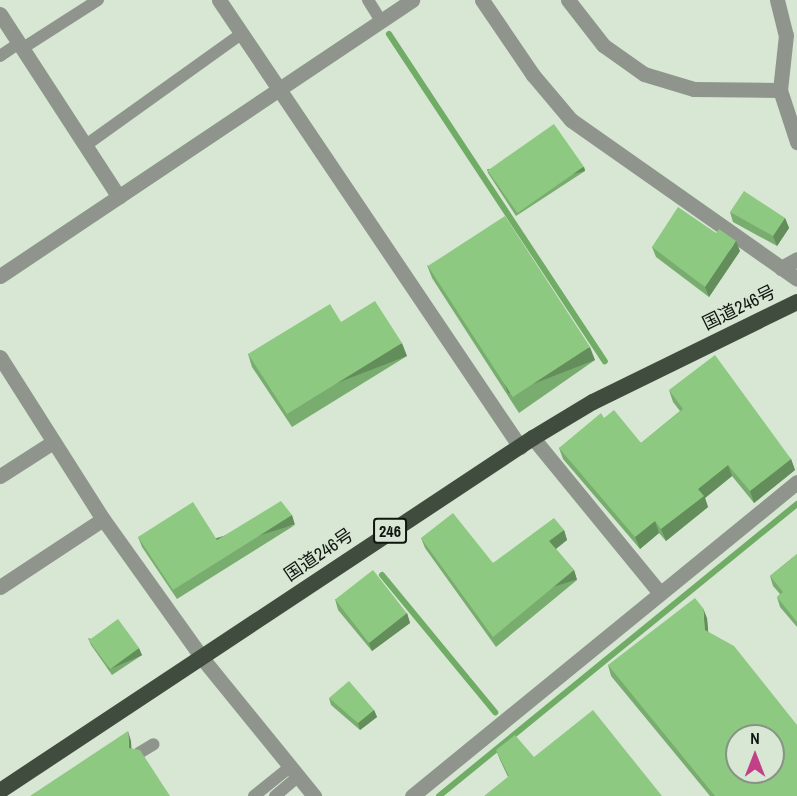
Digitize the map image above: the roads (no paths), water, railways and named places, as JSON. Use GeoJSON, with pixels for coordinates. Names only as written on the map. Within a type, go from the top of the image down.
{"type":"FeatureCollection","features":[{"type":"Feature","properties":{"kind":"highway","name":"国道246号"},"geometry":{"type":"LineString","coordinates":[[0,791],[526,442],[593,402],[797,302]]}},
{"type":"Feature","properties":{"kind":"street"},"geometry":{"type":"LineString","coordinates":[[219,0],[526,442],[659,592]]}},
{"type":"Feature","properties":{"kind":"street"},"geometry":{"type":"LineString","coordinates":[[0,276],[281,91],[412,0]]}},
{"type":"Feature","properties":{"kind":"street"},"geometry":{"type":"LineString","coordinates":[[482,0],[571,120],[797,279]]}},
{"type":"Feature","properties":{"kind":"street"},"geometry":{"type":"LineString","coordinates":[[568,0],[603,45],[644,74],[694,89],[780,90]]}},
{"type":"Feature","properties":{"kind":"street"},"geometry":{"type":"LineString","coordinates":[[777,0],[791,30],[780,90],[797,142]]}},
{"type":"Feature","properties":{"kind":"street"},"geometry":{"type":"LineString","coordinates":[[0,14],[119,197]]}},
{"type":"Feature","properties":{"kind":"street"},"geometry":{"type":"LineString","coordinates":[[781,268],[797,259]]}},
{"type":"Feature","properties":{"kind":"street"},"geometry":{"type":"LineString","coordinates":[[0,357],[103,519],[202,658],[314,796]]}},
{"type":"Feature","properties":{"kind":"street"},"geometry":{"type":"LineString","coordinates":[[0,476],[53,442]]}},
{"type":"Feature","properties":{"kind":"street"},"geometry":{"type":"LineString","coordinates":[[412,796],[659,592],[797,482]]}},
{"type":"Feature","properties":{"kind":"street"},"geometry":{"type":"LineString","coordinates":[[0,587],[103,519]]}},
{"type":"Feature","properties":{"kind":"lane"},"geometry":{"type":"LineString","coordinates":[[0,56],[98,0]]}},
{"type":"Feature","properties":{"kind":"lane"},"geometry":{"type":"LineString","coordinates":[[368,0],[381,21]]}},
{"type":"Feature","properties":{"kind":"lane"},"geometry":{"type":"LineString","coordinates":[[86,145],[241,34]]}},
{"type":"Feature","properties":{"kind":"lane"},"geometry":{"type":"LineString","coordinates":[[139,753],[154,744]]}},
{"type":"Feature","properties":{"kind":"lane"},"geometry":{"type":"LineString","coordinates":[[254,796],[294,772]]}},
{"type":"Feature","properties":{"kind":"lane"},"geometry":{"type":"LineString","coordinates":[[275,796],[294,772]]}},
{"type":"Feature","properties":{"kind":"waterway"},"geometry":{"type":"LineString","coordinates":[[389,34],[605,361]]}},
{"type":"Feature","properties":{"kind":"waterway"},"geometry":{"type":"LineString","coordinates":[[439,796],[797,504]]}},
{"type":"Feature","properties":{"kind":"waterway"},"geometry":{"type":"LineString","coordinates":[[382,575],[495,712]]}}]}
